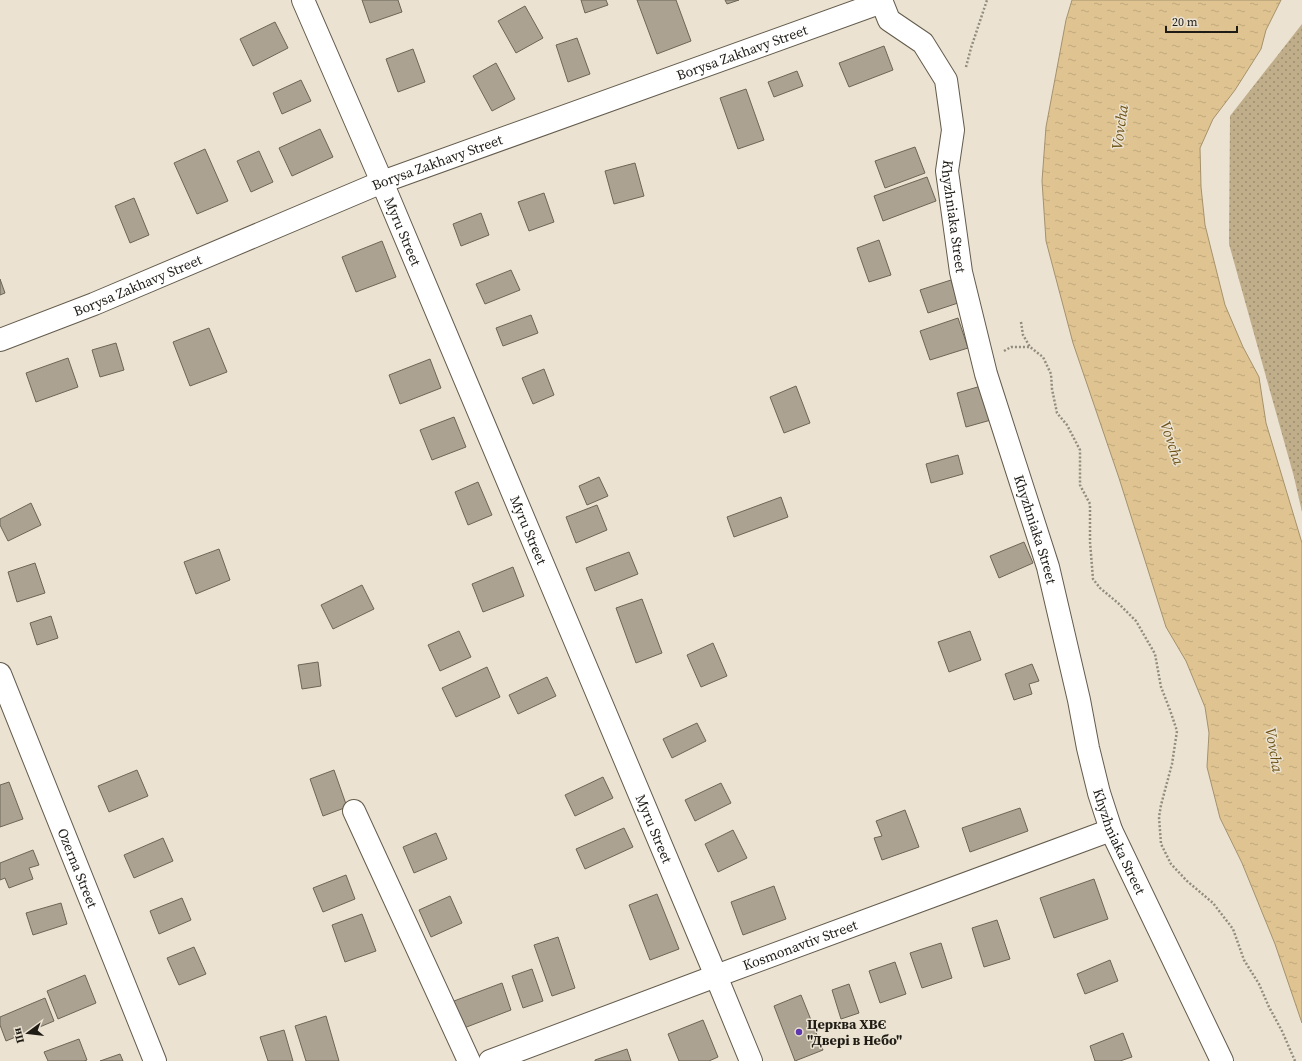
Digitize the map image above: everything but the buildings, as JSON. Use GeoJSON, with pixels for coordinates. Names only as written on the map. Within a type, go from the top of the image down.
{"type":"FeatureCollection","features":[{"type":"Feature","properties":{"kind":"street","name":"Myru Street"},"geometry":{"type":"LineString","coordinates":[[304,0],[382,182],[751,1061]]}},
{"type":"Feature","properties":{"kind":"street","name":"Borysa Zakhavy Street"},"geometry":{"type":"LineString","coordinates":[[0,340],[94,304],[382,182],[882,1]]}},
{"type":"Feature","properties":{"kind":"street","name":"Khyzhniaka Street"},"geometry":{"type":"LineString","coordinates":[[882,1],[889,20],[923,43],[946,80],[953,130],[947,171],[961,272],[986,374],[1048,567],[1099,793],[1111,830],[1222,1061]]}},
{"type":"Feature","properties":{"kind":"street","name":"Ozerna Street"},"geometry":{"type":"LineString","coordinates":[[1,679],[155,1061]]}},
{"type":"Feature","properties":{"kind":"street"},"geometry":{"type":"LineString","coordinates":[[354,812],[469,1061]]}},
{"type":"Feature","properties":{"kind":"street","name":"Kosmonavtiv Street"},"geometry":{"type":"LineString","coordinates":[[490,1061],[1111,830]]}},
{"type":"Feature","properties":{"kind":"path"},"geometry":{"type":"LineString","coordinates":[[965,70],[987,0]]}},
{"type":"Feature","properties":{"kind":"path"},"geometry":{"type":"LineString","coordinates":[[1021,322],[1023,335],[1030,347],[1043,357],[1052,374],[1052,389],[1057,413],[1067,425],[1080,450],[1080,485],[1090,504],[1090,542],[1093,579],[1100,588],[1136,622],[1155,654],[1161,687],[1177,731],[1172,764],[1159,817],[1161,844],[1170,864],[1187,882],[1213,903],[1233,930],[1244,960],[1282,1031],[1295,1061]]}},
{"type":"Feature","properties":{"kind":"shaded area"},"geometry":{"type":"Polygon","coordinates":[[[1302,24],[1302,512],[1294,477],[1229,244],[1230,116],[1302,24]]]}},
{"type":"Feature","properties":{"kind":"water","name":"Vovcha"},"geometry":{"type":"Polygon","coordinates":[[[1072,0],[1281,0],[1266,30],[1261,49],[1235,90],[1213,119],[1200,148],[1201,187],[1205,225],[1225,305],[1243,347],[1259,377],[1266,423],[1302,543],[1302,1023],[1275,944],[1242,863],[1220,818],[1207,767],[1209,733],[1205,707],[1186,661],[1166,627],[1119,478],[1073,343],[1046,241],[1042,181],[1046,127],[1066,20],[1072,0]]]}},
{"type":"Feature","properties":{"kind":"place","name":"Церква ХВЄ \"Двері в Небо\""},"geometry":{"type":"Point","coordinates":[799,1032]}}]}
